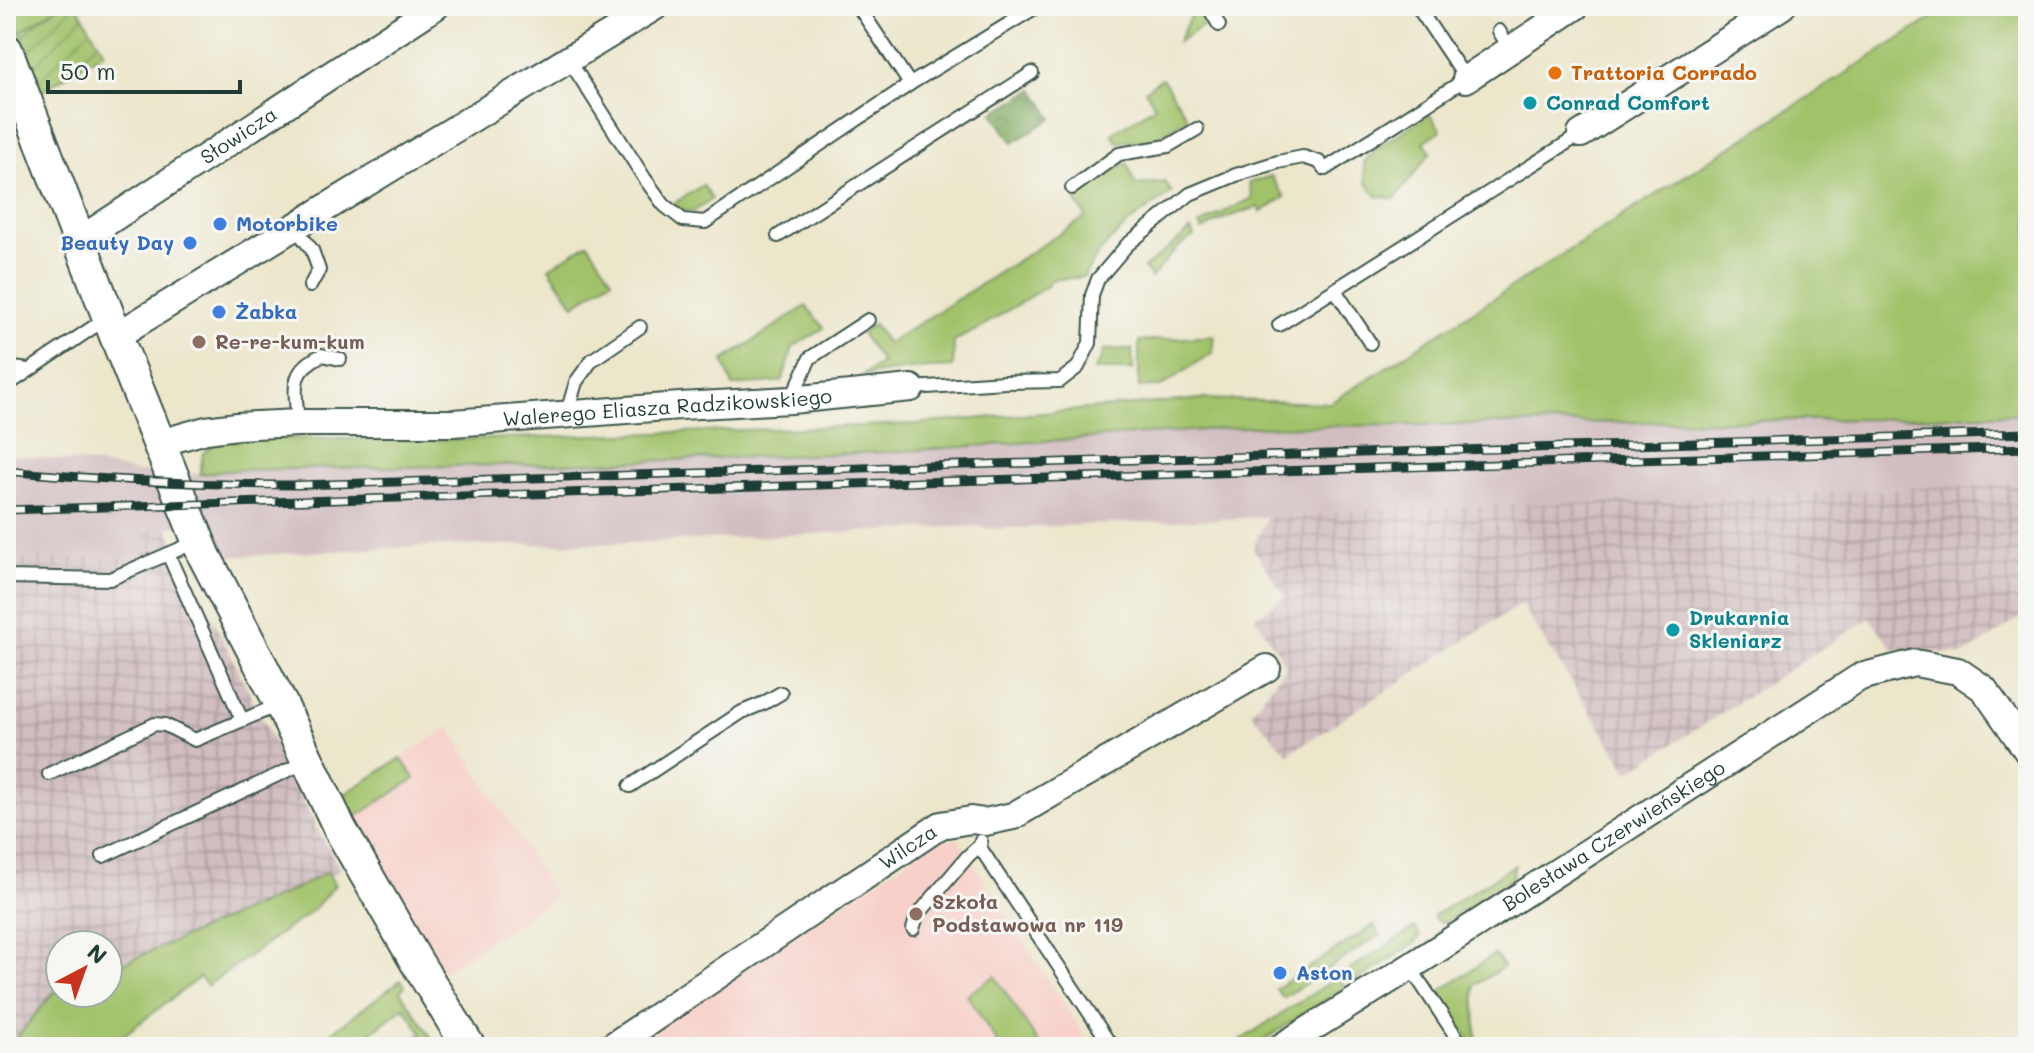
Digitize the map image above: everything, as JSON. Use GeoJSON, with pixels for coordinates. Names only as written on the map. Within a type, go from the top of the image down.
{"type":"FeatureCollection","features":[{"type":"Feature","properties":{"kind":"street","name":"Słowicza"},"geometry":{"type":"LineString","coordinates":[[80,240],[436,6]]}},
{"type":"Feature","properties":{"kind":"street"},"geometry":{"type":"LineString","coordinates":[[113,328],[295,227],[656,6]]}},
{"type":"Feature","properties":{"kind":"street"},"geometry":{"type":"LineString","coordinates":[[1466,79],[1505,40],[1576,6]]}},
{"type":"Feature","properties":{"kind":"street"},"geometry":{"type":"LineString","coordinates":[[1581,134],[1782,6]]}},
{"type":"Feature","properties":{"kind":"street"},"geometry":{"type":"LineString","coordinates":[[6,50],[113,328],[199,541],[225,597],[281,704],[340,829],[469,1047]]}},
{"type":"Feature","properties":{"kind":"street","name":"Walerego Eliasza Radzikowskiego"},"geometry":{"type":"LineString","coordinates":[[160,443],[206,430],[237,426],[453,423],[791,400],[911,388]]}},
{"type":"Feature","properties":{"kind":"street","name":"Bolesława Czerwieńskiego"},"geometry":{"type":"LineString","coordinates":[[1281,1047],[1860,677],[1915,663],[1958,671],[2019,720]]}},
{"type":"Feature","properties":{"kind":"street","name":"Wilcza"},"geometry":{"type":"LineString","coordinates":[[611,1047],[941,825],[971,820],[982,834],[1267,668]]}},
{"type":"Feature","properties":{"kind":"street"},"geometry":{"type":"LineString","coordinates":[[2019,720],[2028,752]]}},
{"type":"Feature","properties":{"kind":"lane"},"geometry":{"type":"LineString","coordinates":[[858,6],[910,84]]}},
{"type":"Feature","properties":{"kind":"lane"},"geometry":{"type":"LineString","coordinates":[[569,60],[664,205],[683,220],[705,222],[910,84],[1038,6]]}},
{"type":"Feature","properties":{"kind":"lane"},"geometry":{"type":"LineString","coordinates":[[1208,6],[1219,25]]}},
{"type":"Feature","properties":{"kind":"lane"},"geometry":{"type":"LineString","coordinates":[[1417,6],[1466,79]]}},
{"type":"Feature","properties":{"kind":"lane"},"geometry":{"type":"LineString","coordinates":[[778,236],[1032,73]]}},
{"type":"Feature","properties":{"kind":"lane","name":"Walerego Eliasza Radzikowskiego"},"geometry":{"type":"LineString","coordinates":[[911,388],[1060,381],[1078,367],[1090,343],[1092,295],[1098,279],[1127,245],[1190,194],[1236,175],[1303,157],[1319,162],[1325,169],[1466,79]]}},
{"type":"Feature","properties":{"kind":"lane"},"geometry":{"type":"LineString","coordinates":[[1072,188],[1119,154],[1168,146],[1197,129]]}},
{"type":"Feature","properties":{"kind":"lane"},"geometry":{"type":"LineString","coordinates":[[1279,325],[1581,134]]}},
{"type":"Feature","properties":{"kind":"lane"},"geometry":{"type":"LineString","coordinates":[[295,227],[312,250],[319,270],[310,286]]}},
{"type":"Feature","properties":{"kind":"lane"},"geometry":{"type":"LineString","coordinates":[[1335,290],[1370,343]]}},
{"type":"Feature","properties":{"kind":"lane"},"geometry":{"type":"LineString","coordinates":[[791,400],[810,358],[868,320]]}},
{"type":"Feature","properties":{"kind":"lane"},"geometry":{"type":"LineString","coordinates":[[6,386],[95,326],[113,328]]}},
{"type":"Feature","properties":{"kind":"lane"},"geometry":{"type":"LineString","coordinates":[[566,416],[576,382],[592,360],[640,327]]}},
{"type":"Feature","properties":{"kind":"lane"},"geometry":{"type":"LineString","coordinates":[[298,423],[297,376],[306,363],[322,355],[340,359]]}},
{"type":"Feature","properties":{"kind":"lane"},"geometry":{"type":"LineString","coordinates":[[6,367],[28,370]]}},
{"type":"Feature","properties":{"kind":"lane"},"geometry":{"type":"LineString","coordinates":[[6,577],[110,579],[199,541]]}},
{"type":"Feature","properties":{"kind":"lane"},"geometry":{"type":"LineString","coordinates":[[168,554],[242,720]]}},
{"type":"Feature","properties":{"kind":"lane"},"geometry":{"type":"LineString","coordinates":[[630,786],[742,712],[781,693]]}},
{"type":"Feature","properties":{"kind":"lane"},"geometry":{"type":"LineString","coordinates":[[49,774],[155,724],[165,725],[195,740],[281,704]]}},
{"type":"Feature","properties":{"kind":"lane"},"geometry":{"type":"LineString","coordinates":[[103,856],[308,761]]}},
{"type":"Feature","properties":{"kind":"lane"},"geometry":{"type":"LineString","coordinates":[[913,929],[917,916],[968,856],[982,834],[1112,1047]]}},
{"type":"Feature","properties":{"kind":"lane"},"geometry":{"type":"LineString","coordinates":[[1410,967],[1463,1047]]}},
{"type":"Feature","properties":{"kind":"shaded area"},"geometry":{"type":"Polygon","coordinates":[[[2028,413],[2028,482],[1683,500],[1395,508],[990,529],[975,526],[630,543],[426,546],[225,557],[212,522],[146,530],[142,558],[6,557],[6,454],[97,464],[136,472],[199,474],[203,453],[218,442],[254,438],[449,440],[1882,419],[2028,413]]]}},
{"type":"Feature","properties":{"kind":"shaded area"},"geometry":{"type":"Polygon","coordinates":[[[2028,482],[2028,613],[1964,655],[1892,648],[1870,618],[1629,772],[1521,604],[1288,754],[1251,713],[1286,666],[1255,617],[1285,597],[1253,548],[1267,517],[1395,508],[1683,500],[2028,482]]]}},
{"type":"Feature","properties":{"kind":"shaded area"},"geometry":{"type":"Polygon","coordinates":[[[167,527],[320,835],[340,869],[108,1047],[6,1047],[6,557],[141,558],[146,530],[167,527]]]}},
{"type":"Feature","properties":{"kind":"shaded area"},"geometry":{"type":"Polygon","coordinates":[[[449,727],[556,897],[442,973],[340,797],[449,727]]]}},
{"type":"Feature","properties":{"kind":"shaded area","name":"Szkoła Podstawowa nr 119"},"geometry":{"type":"Polygon","coordinates":[[[958,839],[1091,1047],[641,1047],[653,1032],[937,840],[958,839]]]}},
{"type":"Feature","properties":{"kind":"green space"},"geometry":{"type":"Polygon","coordinates":[[[11,6],[60,6],[20,32],[11,6]]]}},
{"type":"Feature","properties":{"kind":"green space"},"geometry":{"type":"Polygon","coordinates":[[[60,6],[77,6],[104,52],[42,91],[20,32],[60,6]]]}},
{"type":"Feature","properties":{"kind":"green space"},"geometry":{"type":"Polygon","coordinates":[[[1185,6],[1200,6],[1206,18],[1204,25],[1178,42],[1191,15],[1185,6]]]}},
{"type":"Feature","properties":{"kind":"green space"},"geometry":{"type":"Polygon","coordinates":[[[1951,6],[2028,6],[2028,413],[1882,419],[1246,427],[889,452],[560,464],[236,470],[200,474],[203,453],[218,442],[254,438],[449,440],[916,424],[1201,399],[1330,403],[1951,6]]]}},
{"type":"Feature","properties":{"kind":"green space"},"geometry":{"type":"Polygon","coordinates":[[[1162,78],[1188,118],[1153,140],[1117,142],[1112,134],[1155,106],[1145,90],[1162,78]]]}},
{"type":"Feature","properties":{"kind":"green space"},"geometry":{"type":"Polygon","coordinates":[[[1034,89],[1052,118],[1013,143],[993,113],[1034,89]]]}},
{"type":"Feature","properties":{"kind":"green space"},"geometry":{"type":"Polygon","coordinates":[[[1429,114],[1441,130],[1424,142],[1431,152],[1395,199],[1377,196],[1366,182],[1364,162],[1376,149],[1429,114]]]}},
{"type":"Feature","properties":{"kind":"green space"},"geometry":{"type":"Polygon","coordinates":[[[1128,164],[1135,185],[1165,182],[1172,193],[1134,219],[1111,240],[1084,277],[1051,280],[1047,286],[954,341],[953,367],[861,376],[882,363],[861,333],[874,324],[887,344],[1086,217],[1074,198],[1128,164]]]}},
{"type":"Feature","properties":{"kind":"green space"},"geometry":{"type":"Polygon","coordinates":[[[1271,176],[1285,197],[1261,212],[1258,207],[1202,230],[1199,225],[1252,198],[1249,183],[1271,176]]]}},
{"type":"Feature","properties":{"kind":"green space"},"geometry":{"type":"Polygon","coordinates":[[[703,185],[712,199],[693,212],[678,209],[673,204],[703,185]]]}},
{"type":"Feature","properties":{"kind":"green space"},"geometry":{"type":"Polygon","coordinates":[[[1191,230],[1194,236],[1177,248],[1151,278],[1144,268],[1191,230]]]}},
{"type":"Feature","properties":{"kind":"green space"},"geometry":{"type":"Polygon","coordinates":[[[588,243],[612,279],[574,305],[549,268],[588,243]]]}},
{"type":"Feature","properties":{"kind":"green space"},"geometry":{"type":"Polygon","coordinates":[[[806,306],[824,328],[793,347],[782,381],[733,386],[723,361],[806,306]]]}},
{"type":"Feature","properties":{"kind":"green space"},"geometry":{"type":"Polygon","coordinates":[[[1214,336],[1212,353],[1160,387],[1139,387],[1139,341],[1214,336]]]}},
{"type":"Feature","properties":{"kind":"green space"},"geometry":{"type":"Polygon","coordinates":[[[1132,349],[1133,370],[1094,370],[1104,350],[1132,349]]]}},
{"type":"Feature","properties":{"kind":"green space"},"geometry":{"type":"Polygon","coordinates":[[[401,758],[415,779],[352,819],[340,797],[401,758]]]}},
{"type":"Feature","properties":{"kind":"green space"},"geometry":{"type":"Polygon","coordinates":[[[1515,865],[1512,878],[1445,922],[1437,921],[1433,916],[1515,865]]]}},
{"type":"Feature","properties":{"kind":"green space"},"geometry":{"type":"Polygon","coordinates":[[[327,872],[335,885],[313,910],[207,986],[200,977],[108,1047],[10,1046],[44,1004],[44,1009],[124,1009],[124,963],[295,889],[327,872]]]}},
{"type":"Feature","properties":{"kind":"green space"},"geometry":{"type":"Polygon","coordinates":[[[1374,925],[1380,935],[1283,998],[1276,989],[1374,925]]]}},
{"type":"Feature","properties":{"kind":"green space"},"geometry":{"type":"Polygon","coordinates":[[[1415,928],[1420,936],[1415,943],[1356,981],[1349,970],[1415,928]]]}},
{"type":"Feature","properties":{"kind":"green space"},"geometry":{"type":"Polygon","coordinates":[[[1495,954],[1503,967],[1474,986],[1477,1047],[1474,1047],[1439,992],[1495,954]]]}},
{"type":"Feature","properties":{"kind":"green space"},"geometry":{"type":"Polygon","coordinates":[[[995,976],[1041,1047],[1000,1047],[967,995],[995,976]]]}},
{"type":"Feature","properties":{"kind":"green space"},"geometry":{"type":"Polygon","coordinates":[[[1338,977],[1345,987],[1253,1047],[1230,1047],[1338,977]]]}},
{"type":"Feature","properties":{"kind":"green space"},"geometry":{"type":"Polygon","coordinates":[[[401,980],[405,986],[400,991],[438,1047],[432,1047],[426,1039],[415,1047],[407,1047],[422,1033],[404,1007],[352,1047],[312,1047],[401,980]]]}},
{"type":"Feature","properties":{"kind":"railway"},"geometry":{"type":"LineString","coordinates":[[6,471],[152,481],[298,485],[2028,433]]}},
{"type":"Feature","properties":{"kind":"railway"},"geometry":{"type":"LineString","coordinates":[[6,510],[2028,448]]}},
{"type":"Feature","properties":{"kind":"place","name":"Trattoria Corrado"},"geometry":{"type":"Point","coordinates":[1555,73]}},
{"type":"Feature","properties":{"kind":"place","name":"Conrad Comfort"},"geometry":{"type":"Point","coordinates":[1530,103]}},
{"type":"Feature","properties":{"kind":"place","name":"Motorbike"},"geometry":{"type":"Point","coordinates":[220,224]}},
{"type":"Feature","properties":{"kind":"place","name":"Beauty Day"},"geometry":{"type":"Point","coordinates":[190,243]}},
{"type":"Feature","properties":{"kind":"place","name":"Żabka"},"geometry":{"type":"Point","coordinates":[219,312]}},
{"type":"Feature","properties":{"kind":"place","name":"Re-re-kum-kum"},"geometry":{"type":"Point","coordinates":[199,342]}},
{"type":"Feature","properties":{"kind":"place","name":"Drukarnia Skleniarz"},"geometry":{"type":"Point","coordinates":[1673,630]}},
{"type":"Feature","properties":{"kind":"place","name":"Szkoła Podstawowa nr 119"},"geometry":{"type":"Point","coordinates":[916,914]}},
{"type":"Feature","properties":{"kind":"place","name":"Aston"},"geometry":{"type":"Point","coordinates":[1280,973]}}]}
